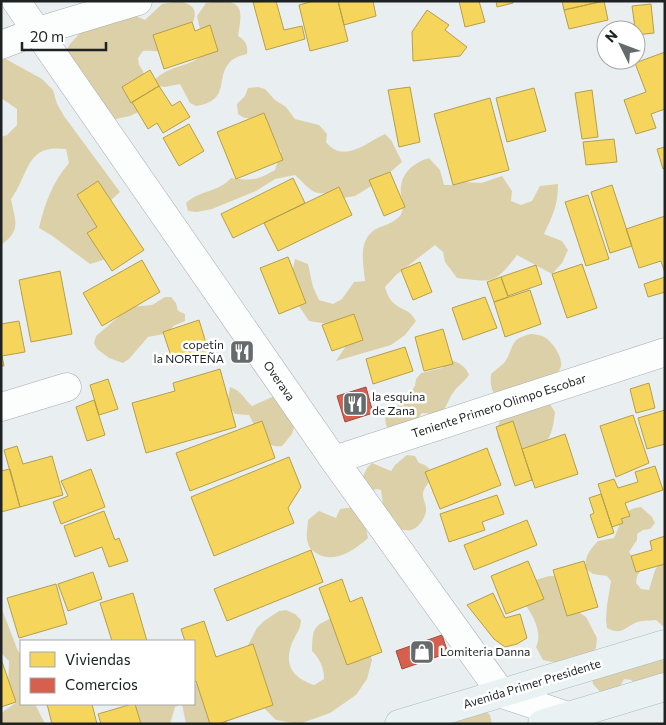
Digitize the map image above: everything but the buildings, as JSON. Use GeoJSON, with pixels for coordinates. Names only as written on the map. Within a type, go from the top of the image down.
{"type":"FeatureCollection","features":[{"type":"Feature","properties":{"kind":"main road","name":"Avenida Primer Presidente"},"geometry":{"type":"LineString","coordinates":[[398,724],[665,644]]}},
{"type":"Feature","properties":{"kind":"main road"},"geometry":{"type":"LineString","coordinates":[[542,724],[570,720],[665,687]]}},
{"type":"Feature","properties":{"kind":"street","name":"Overava"},"geometry":{"type":"LineString","coordinates":[[16,1],[35,32],[334,460],[502,694]]}},
{"type":"Feature","properties":{"kind":"street"},"geometry":{"type":"LineString","coordinates":[[1,45],[35,32],[138,1]]}},
{"type":"Feature","properties":{"kind":"street","name":"Teniente Primero Olimpo Escobar"},"geometry":{"type":"LineString","coordinates":[[334,460],[665,352]]}},
{"type":"Feature","properties":{"kind":"street"},"geometry":{"type":"LineString","coordinates":[[1,407],[67,387]]}},
{"type":"Feature","properties":{"kind":"street"},"geometry":{"type":"LineString","coordinates":[[502,694],[570,720]]}},
{"type":"Feature","properties":{"kind":"shaded area"},"geometry":{"type":"Polygon","coordinates":[[[178,1],[189,4],[194,10],[195,17],[187,32],[166,50],[143,51],[138,58],[145,79],[144,109],[130,116],[106,121],[78,111],[67,99],[62,58],[70,44],[81,32],[133,12],[145,20],[162,4],[178,1]]]}},
{"type":"Feature","properties":{"kind":"shaded area"},"geometry":{"type":"Polygon","coordinates":[[[220,1],[234,4],[238,7],[240,16],[238,36],[246,44],[247,54],[232,60],[227,67],[219,93],[215,99],[196,106],[190,103],[180,84],[165,87],[158,86],[154,81],[166,72],[194,61],[205,52],[197,16],[206,3],[220,1]]]}},
{"type":"Feature","properties":{"kind":"shaded area"},"geometry":{"type":"Polygon","coordinates":[[[4,58],[42,79],[53,90],[57,104],[64,116],[120,192],[110,201],[142,248],[90,264],[39,228],[50,194],[58,178],[69,163],[66,149],[43,151],[30,162],[11,199],[15,219],[14,230],[8,240],[1,245],[1,137],[7,135],[17,125],[17,109],[1,98],[1,61],[4,58]]]}},
{"type":"Feature","properties":{"kind":"shaded area"},"geometry":{"type":"Polygon","coordinates":[[[258,87],[265,89],[275,100],[286,107],[295,119],[319,125],[327,134],[326,142],[333,148],[347,152],[355,150],[385,134],[391,140],[402,162],[381,180],[355,196],[336,199],[329,194],[315,192],[295,175],[275,179],[256,191],[212,209],[197,212],[188,211],[186,203],[191,199],[221,186],[231,178],[254,179],[275,170],[281,151],[268,129],[257,120],[238,114],[237,104],[245,96],[248,88],[258,87]]]}},
{"type":"Feature","properties":{"kind":"shaded area"},"geometry":{"type":"Polygon","coordinates":[[[429,158],[440,170],[444,185],[463,182],[481,183],[502,176],[512,191],[511,201],[521,205],[532,201],[540,186],[558,184],[554,210],[544,234],[562,241],[568,250],[562,263],[552,274],[517,255],[497,277],[478,280],[457,278],[445,262],[443,252],[435,245],[396,275],[385,287],[392,301],[414,317],[416,321],[405,335],[391,345],[336,361],[350,340],[353,328],[309,321],[299,306],[290,283],[295,259],[308,264],[313,287],[319,300],[333,304],[342,299],[354,282],[365,281],[363,250],[368,237],[373,231],[396,220],[402,213],[401,187],[404,176],[417,163],[429,158]]]}},
{"type":"Feature","properties":{"kind":"shaded area"},"geometry":{"type":"Polygon","coordinates":[[[165,297],[171,297],[176,303],[178,311],[185,314],[185,321],[173,326],[169,333],[148,337],[129,359],[123,363],[109,358],[97,349],[94,343],[96,336],[130,307],[152,305],[165,297]]]}},
{"type":"Feature","properties":{"kind":"shaded area"},"geometry":{"type":"Polygon","coordinates":[[[531,334],[540,335],[549,340],[560,357],[561,365],[559,370],[549,380],[547,400],[555,412],[550,436],[542,445],[533,449],[514,450],[505,446],[499,440],[497,432],[500,421],[509,408],[494,394],[491,386],[491,374],[504,363],[515,341],[531,334]]]}},
{"type":"Feature","properties":{"kind":"shaded area"},"geometry":{"type":"Polygon","coordinates":[[[454,361],[463,366],[469,375],[451,395],[444,409],[437,413],[422,413],[409,430],[390,432],[385,418],[410,393],[421,373],[442,368],[447,363],[454,361]]]}},
{"type":"Feature","properties":{"kind":"shaded area"},"geometry":{"type":"Polygon","coordinates":[[[230,387],[240,393],[252,406],[279,394],[298,413],[292,434],[282,446],[276,446],[265,441],[249,415],[235,414],[229,401],[230,387]]]}},
{"type":"Feature","properties":{"kind":"shaded area"},"geometry":{"type":"Polygon","coordinates":[[[407,455],[415,456],[419,463],[429,469],[433,476],[423,493],[426,511],[422,521],[411,530],[396,530],[394,527],[395,519],[387,514],[383,507],[381,490],[369,491],[362,478],[372,463],[391,471],[407,455]]]}},
{"type":"Feature","properties":{"kind":"shaded area"},"geometry":{"type":"Polygon","coordinates":[[[355,507],[364,519],[368,538],[358,547],[338,556],[325,557],[312,550],[307,537],[308,520],[319,511],[336,518],[340,509],[355,507]]]}},
{"type":"Feature","properties":{"kind":"shaded area"},"geometry":{"type":"Polygon","coordinates":[[[641,507],[652,517],[655,523],[650,529],[643,530],[637,534],[637,540],[629,552],[641,570],[637,576],[636,583],[641,589],[649,590],[655,570],[660,563],[665,562],[665,628],[656,620],[637,622],[616,631],[607,628],[606,620],[611,581],[607,576],[593,574],[586,569],[586,560],[590,550],[598,541],[614,538],[623,517],[629,510],[641,507]]]}},
{"type":"Feature","properties":{"kind":"shaded area"},"geometry":{"type":"Polygon","coordinates":[[[549,576],[557,576],[564,580],[561,600],[586,617],[597,638],[596,648],[591,655],[571,666],[543,660],[536,647],[538,630],[536,624],[524,603],[532,581],[549,576]]]}},
{"type":"Feature","properties":{"kind":"shaded area"},"geometry":{"type":"Polygon","coordinates":[[[1,607],[20,654],[20,705],[36,705],[45,724],[1,724],[1,713],[17,702],[8,690],[9,661],[1,653],[1,607]]]}},
{"type":"Feature","properties":{"kind":"shaded area"},"geometry":{"type":"Polygon","coordinates":[[[286,610],[295,614],[301,620],[300,627],[291,646],[289,660],[293,671],[301,679],[314,685],[324,679],[321,664],[312,651],[313,636],[314,631],[319,625],[336,616],[364,636],[372,660],[367,679],[356,695],[330,713],[302,723],[276,720],[264,708],[253,689],[247,647],[257,628],[264,621],[279,611],[286,610]]]}},
{"type":"Feature","properties":{"kind":"shaded area"},"geometry":{"type":"Polygon","coordinates":[[[665,645],[665,679],[637,685],[631,680],[624,679],[617,692],[603,695],[593,684],[592,677],[665,645]]]}},
{"type":"Feature","properties":{"kind":"shaded area"},"geometry":{"type":"Polygon","coordinates":[[[195,684],[204,685],[227,712],[227,724],[186,724],[182,705],[195,705],[195,684]]]}},
{"type":"Feature","properties":{"kind":"shaded area"},"geometry":{"type":"Polygon","coordinates":[[[129,705],[179,705],[175,707],[170,724],[126,724],[129,705]]]}},
{"type":"Feature","properties":{"kind":"shaded area"},"geometry":{"type":"Polygon","coordinates":[[[484,710],[490,715],[492,724],[404,724],[484,710]]]}},
{"type":"Feature","properties":{"kind":"place","name":"copetin la NORTEÑA"},"geometry":{"type":"Point","coordinates":[242,352]}},
{"type":"Feature","properties":{"kind":"place","name":"la esquina de Zana"},"geometry":{"type":"Point","coordinates":[355,404]}},
{"type":"Feature","properties":{"kind":"place","name":"Lomiteria Danna"},"geometry":{"type":"Point","coordinates":[422,652]}}]}
